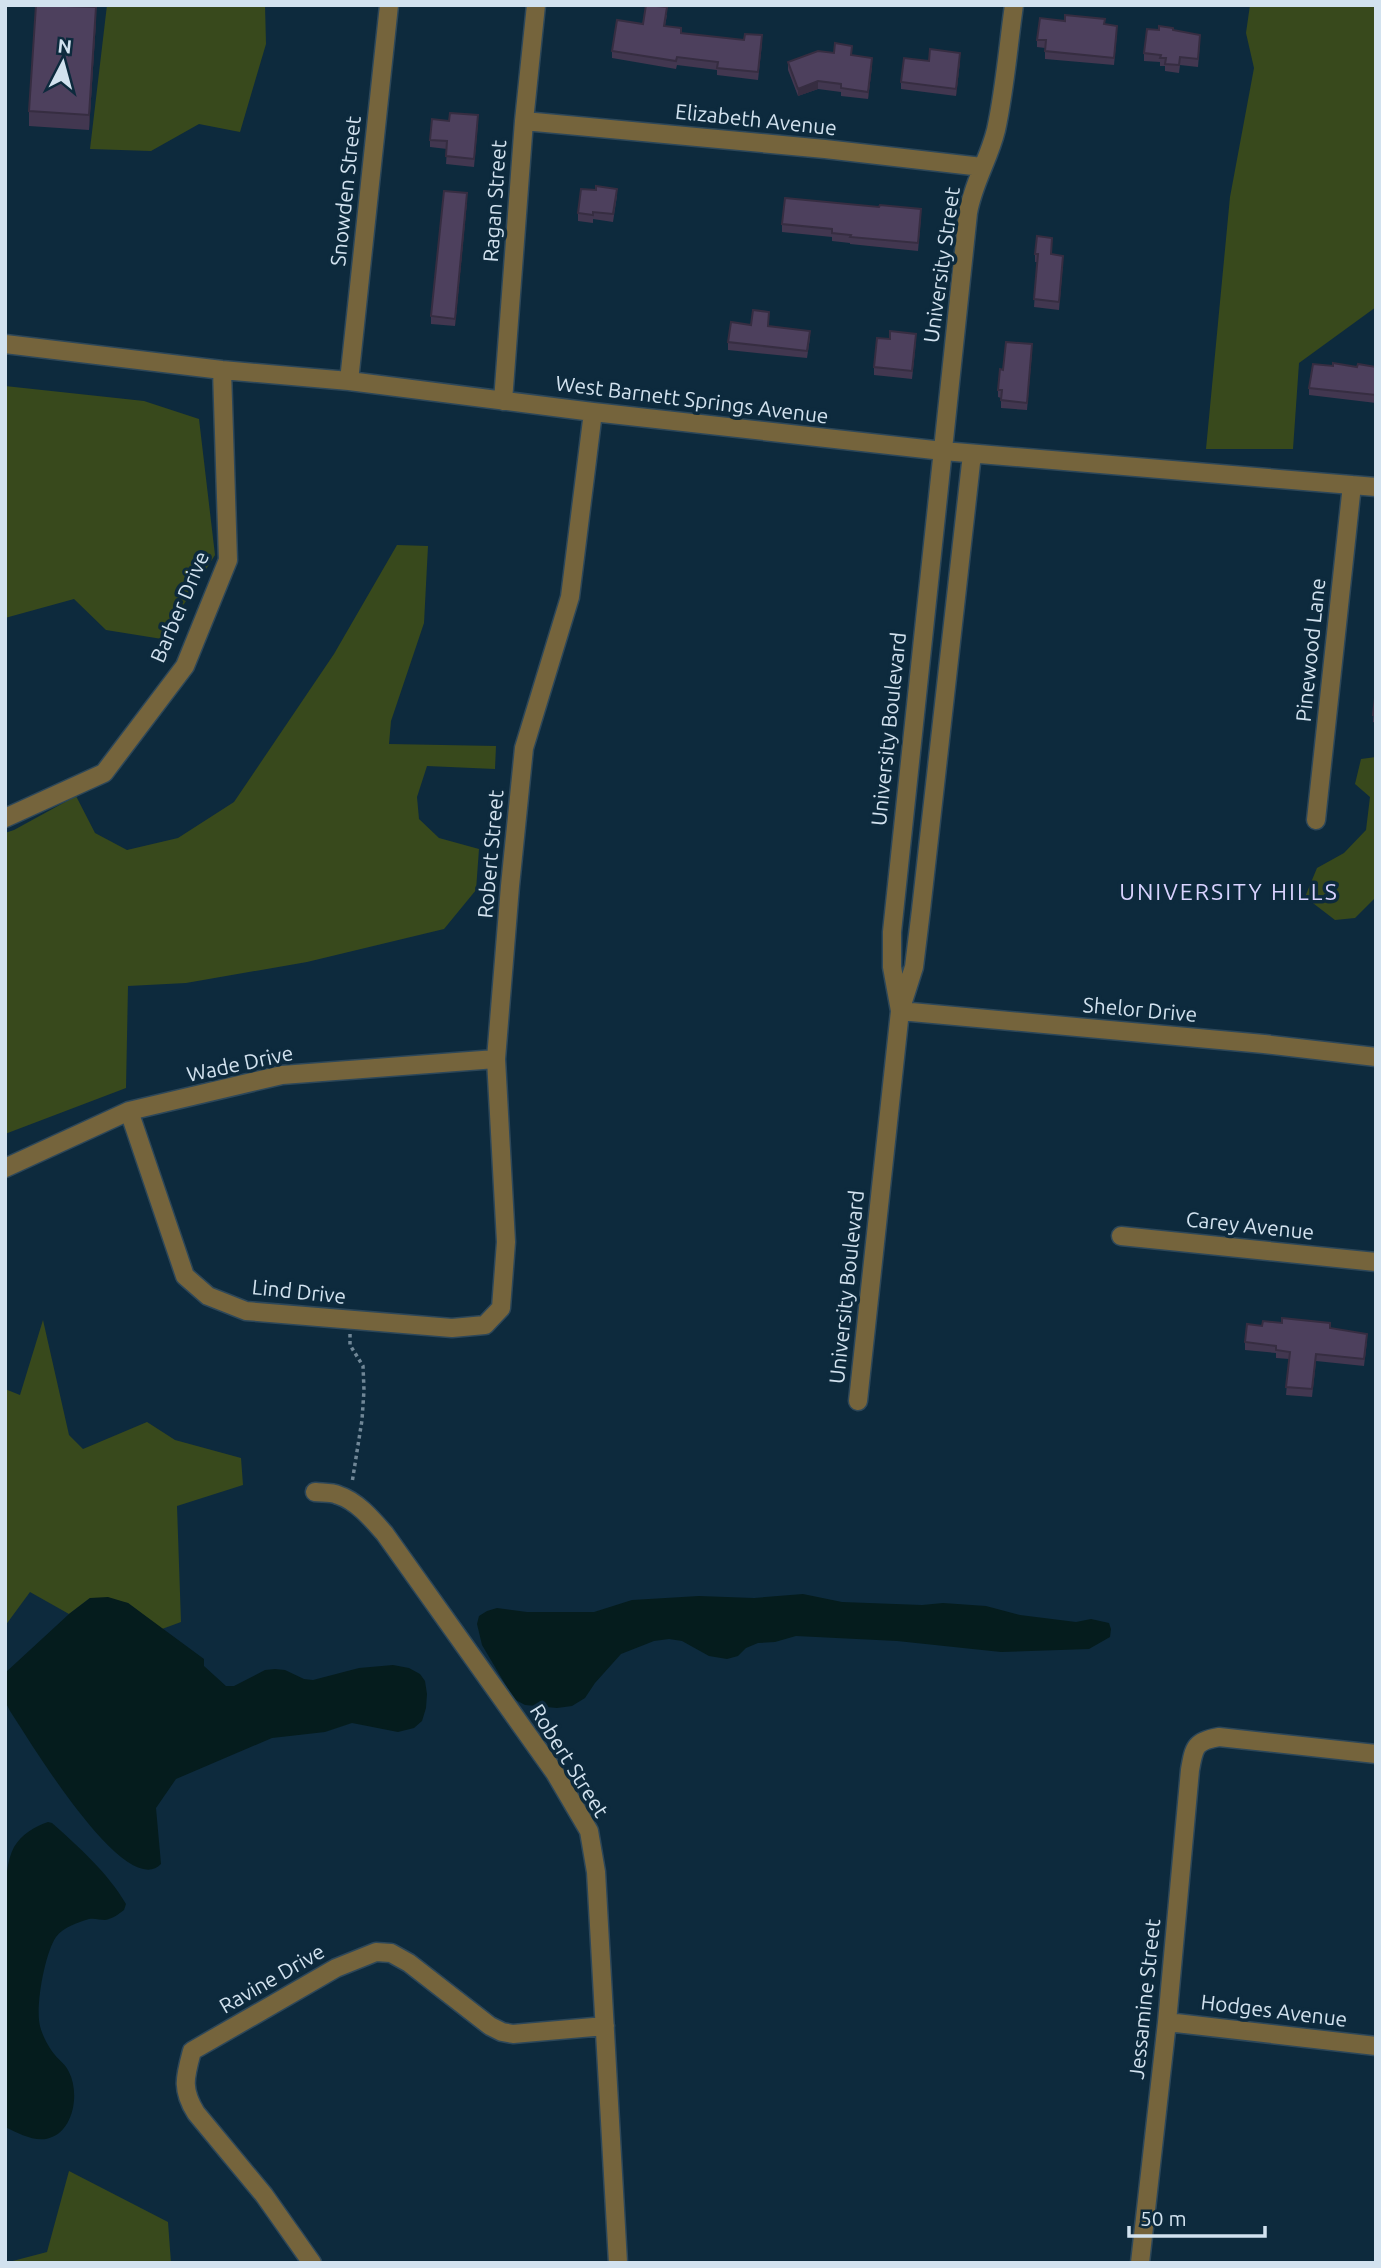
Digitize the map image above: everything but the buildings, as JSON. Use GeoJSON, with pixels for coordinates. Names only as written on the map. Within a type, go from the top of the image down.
{"type":"FeatureCollection","features":[{"type":"Feature","properties":{"kind":"street","name":"Snowden Street"},"geometry":{"type":"LineString","coordinates":[[349,382],[389,5]]}},
{"type":"Feature","properties":{"kind":"street","name":"Ragan Street"},"geometry":{"type":"LineString","coordinates":[[503,401],[524,121],[536,5]]}},
{"type":"Feature","properties":{"kind":"street","name":"University Street"},"geometry":{"type":"LineString","coordinates":[[943,451],[968,213],[971,196],[991,149],[996,129],[1014,5]]}},
{"type":"Feature","properties":{"kind":"street","name":"Elizabeth Avenue"},"geometry":{"type":"LineString","coordinates":[[524,121],[825,149],[982,167]]}},
{"type":"Feature","properties":{"kind":"street","name":"West Barnett Springs Avenue"},"geometry":{"type":"LineString","coordinates":[[5,344],[943,451],[1376,486]]}},
{"type":"Feature","properties":{"kind":"street","name":"Barber Drive"},"geometry":{"type":"LineString","coordinates":[[5,818],[104,773],[185,666],[228,560],[222,370]]}},
{"type":"Feature","properties":{"kind":"street","name":"Robert Street"},"geometry":{"type":"LineString","coordinates":[[501,1308],[506,1242],[496,1059],[524,748],[570,597],[593,412]]}},
{"type":"Feature","properties":{"kind":"street","name":"University Boulevard"},"geometry":{"type":"LineString","coordinates":[[900,1011],[892,967],[893,921],[943,451]]}},
{"type":"Feature","properties":{"kind":"street","name":"University Boulevard"},"geometry":{"type":"LineString","coordinates":[[858,1401],[900,1011],[914,967],[922,910],[972,454]]}},
{"type":"Feature","properties":{"kind":"street","name":"Pinewood Lane"},"geometry":{"type":"LineString","coordinates":[[1315,820],[1352,485]]}},
{"type":"Feature","properties":{"kind":"street","name":"Shelor Drive"},"geometry":{"type":"LineString","coordinates":[[900,1011],[1264,1044],[1376,1057]]}},
{"type":"Feature","properties":{"kind":"street","name":"Wade Drive"},"geometry":{"type":"LineString","coordinates":[[5,1168],[129,1111],[282,1075],[496,1059]]}},
{"type":"Feature","properties":{"kind":"street","name":"Lind Drive"},"geometry":{"type":"LineString","coordinates":[[129,1111],[185,1276],[208,1296],[246,1311],[452,1328],[485,1325],[501,1308]]}},
{"type":"Feature","properties":{"kind":"street","name":"Carey Avenue"},"geometry":{"type":"LineString","coordinates":[[1121,1236],[1376,1262]]}},
{"type":"Feature","properties":{"kind":"street","name":"Robert Street"},"geometry":{"type":"LineString","coordinates":[[315,1492],[337,1494],[365,1512],[385,1534],[555,1773],[589,1831],[596,1872],[618,2263]]}},
{"type":"Feature","properties":{"kind":"street","name":"Jessamine Street"},"geometry":{"type":"LineString","coordinates":[[1140,2263],[1167,2022],[1190,1770],[1195,1747],[1200,1742],[1219,1737],[1376,1754]]}},
{"type":"Feature","properties":{"kind":"street","name":"Ravine Drive"},"geometry":{"type":"LineString","coordinates":[[312,2263],[264,2195],[196,2113],[187,2098],[185,2085],[192,2051],[336,1968],[376,1952],[391,1953],[409,1963],[490,2026],[502,2032],[513,2034],[605,2026]]}},
{"type":"Feature","properties":{"kind":"street","name":"Hodges Avenue"},"geometry":{"type":"LineString","coordinates":[[1167,2022],[1376,2046]]}},
{"type":"Feature","properties":{"kind":"path"},"geometry":{"type":"LineString","coordinates":[[352,1320],[350,1345],[363,1366],[365,1390],[352,1503]]}},
{"type":"Feature","properties":{"kind":"green space"},"geometry":{"type":"Polygon","coordinates":[[[107,5],[265,5],[266,44],[240,132],[199,124],[151,151],[90,149],[107,5]]]}},
{"type":"Feature","properties":{"kind":"green space"},"geometry":{"type":"Polygon","coordinates":[[[1250,5],[1376,5],[1376,307],[1299,363],[1293,449],[1206,449],[1230,197],[1254,68],[1246,33],[1250,5]]]}},
{"type":"Feature","properties":{"kind":"green space"},"geometry":{"type":"Polygon","coordinates":[[[5,386],[144,401],[199,419],[215,555],[162,639],[106,630],[74,599],[5,618],[5,386]]]}},
{"type":"Feature","properties":{"kind":"green space"},"geometry":{"type":"Polygon","coordinates":[[[397,545],[428,546],[424,623],[391,721],[389,744],[496,746],[495,769],[427,766],[417,797],[419,819],[439,838],[479,849],[476,890],[444,929],[307,962],[186,983],[128,986],[126,1088],[5,1134],[5,833],[76,796],[95,833],[127,850],[178,838],[234,802],[334,654],[397,545]]]}},
{"type":"Feature","properties":{"kind":"green space"},"geometry":{"type":"Polygon","coordinates":[[[1376,757],[1376,897],[1355,918],[1335,920],[1305,897],[1317,868],[1344,853],[1366,830],[1370,797],[1355,784],[1361,759],[1376,757]]]}},
{"type":"Feature","properties":{"kind":"green space"},"geometry":{"type":"Polygon","coordinates":[[[43,1320],[69,1435],[83,1449],[147,1422],[175,1440],[241,1458],[243,1485],[177,1506],[181,1622],[162,1629],[128,1603],[90,1598],[69,1614],[30,1592],[5,1626],[5,1389],[20,1395],[43,1320]]]}},
{"type":"Feature","properties":{"kind":"green space"},"geometry":{"type":"Polygon","coordinates":[[[69,2171],[168,2222],[171,2263],[5,2263],[47,2252],[69,2171]]]}},
{"type":"Feature","properties":{"kind":"shaded area"},"geometry":{"type":"Polygon","coordinates":[[[803,1594],[842,1602],[922,1605],[943,1603],[986,1606],[1020,1615],[1076,1622],[1091,1619],[1109,1623],[1110,1637],[1089,1649],[1001,1652],[897,1641],[796,1636],[758,1643],[746,1648],[738,1656],[727,1659],[709,1656],[682,1641],[669,1639],[654,1641],[621,1654],[585,1698],[572,1706],[557,1708],[525,1705],[514,1699],[482,1645],[477,1624],[479,1616],[497,1608],[527,1612],[594,1612],[632,1600],[699,1596],[754,1598],[803,1594]]]}},
{"type":"Feature","properties":{"kind":"shaded area"},"geometry":{"type":"Polygon","coordinates":[[[108,1597],[128,1603],[204,1659],[204,1666],[226,1686],[234,1686],[265,1670],[275,1669],[313,1680],[359,1668],[393,1665],[409,1668],[420,1674],[425,1681],[426,1708],[422,1721],[414,1728],[398,1732],[352,1723],[325,1732],[272,1738],[176,1779],[156,1808],[161,1864],[145,1869],[125,1860],[78,1811],[5,1701],[5,1673],[90,1598],[108,1597]]]}},
{"type":"Feature","properties":{"kind":"shaded area"},"geometry":{"type":"Polygon","coordinates":[[[48,1822],[92,1861],[126,1904],[124,1910],[110,1919],[89,1919],[63,1930],[56,1937],[48,1955],[40,1994],[40,2026],[50,2049],[69,2072],[74,2101],[72,2112],[63,2129],[55,2136],[36,2139],[5,2127],[5,1902],[7,1871],[14,1847],[29,1832],[48,1822]]]}},
{"type":"Feature","properties":{"kind":"district","name":"UNIVERSITY HILLS"},"geometry":{"type":"Point","coordinates":[1229,892]}}]}
